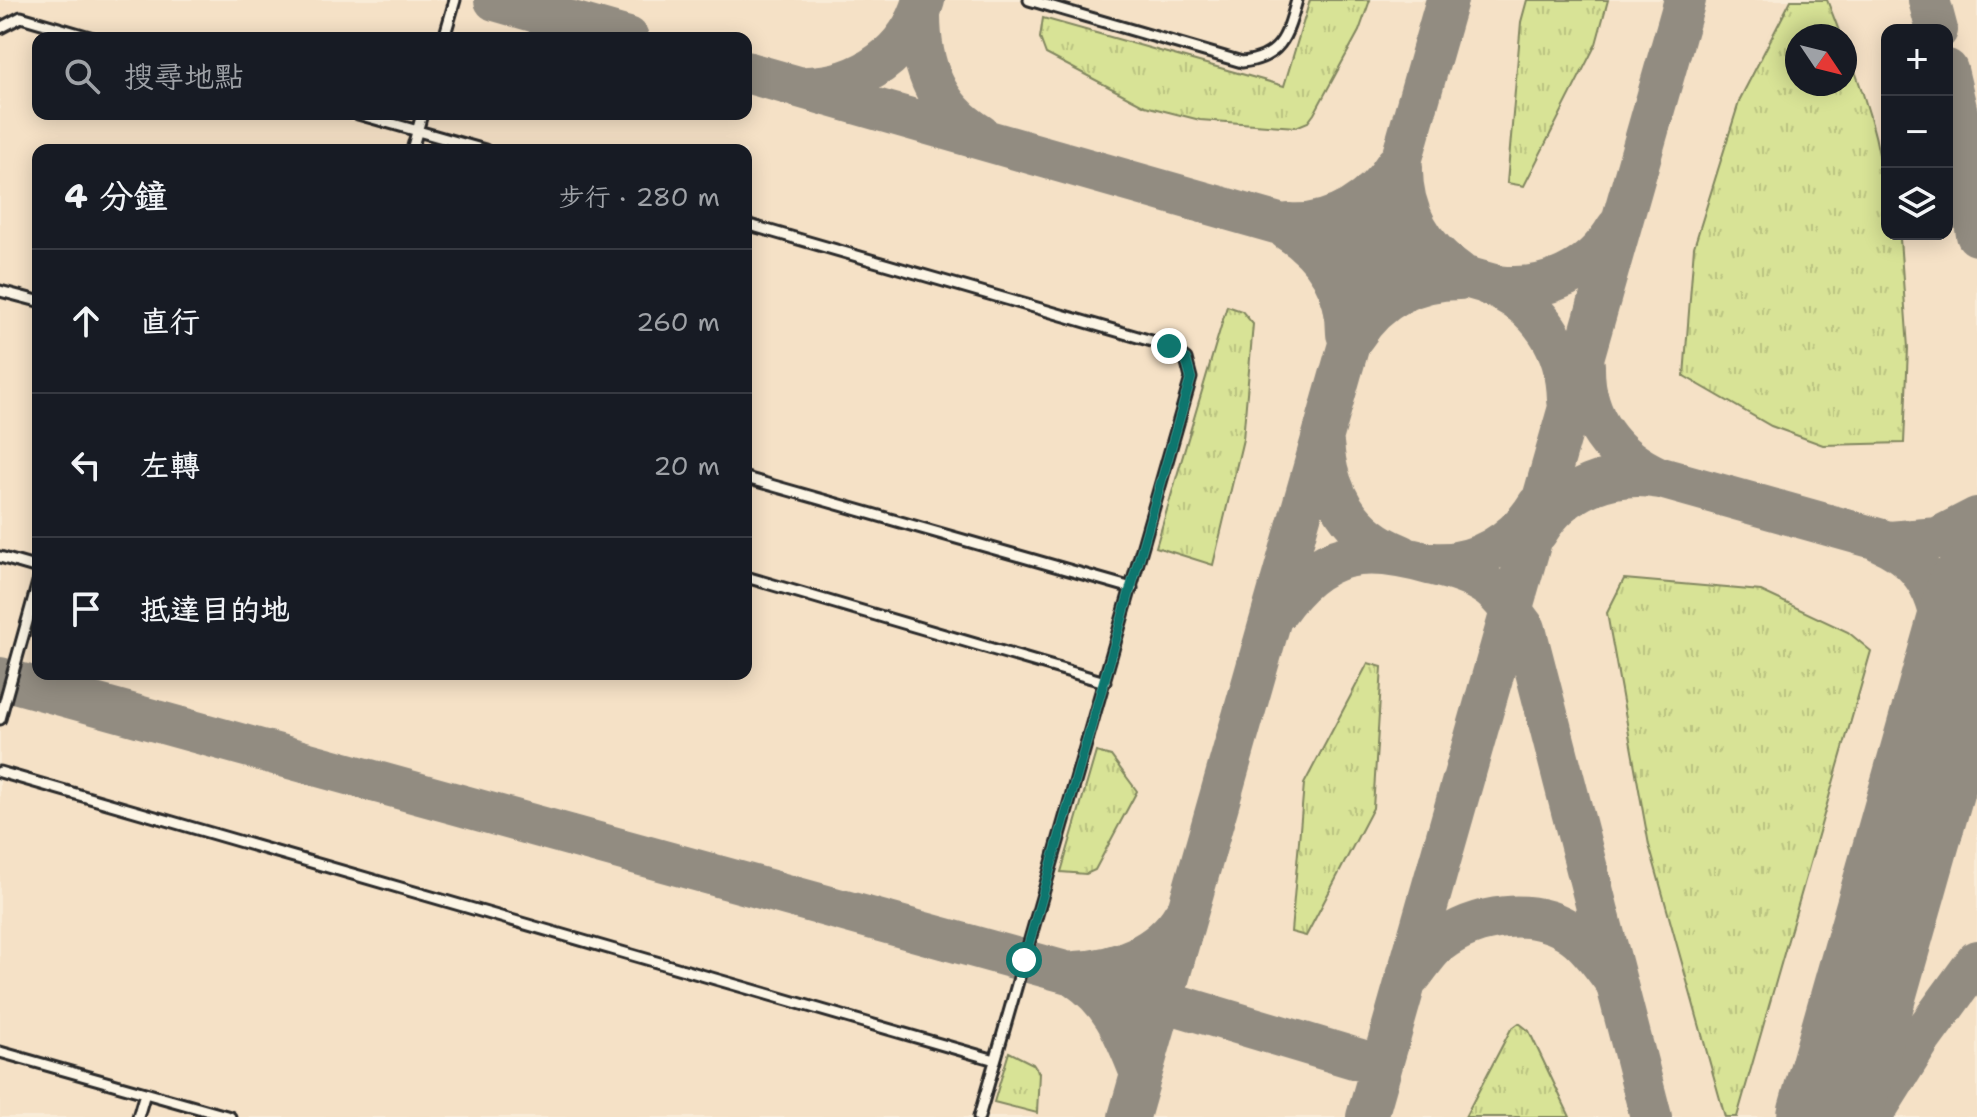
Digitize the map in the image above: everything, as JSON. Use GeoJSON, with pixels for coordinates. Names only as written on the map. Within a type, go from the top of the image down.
{"type":"FeatureCollection","features":[{"type":"Feature","properties":{"kind":"lane"},"geometry":{"type":"LineString","coordinates":[[446,32],[455,0]]}},
{"type":"Feature","properties":{"kind":"lane"},"geometry":{"type":"LineString","coordinates":[[1029,0],[1242,62],[1268,57],[1280,45],[1297,0]]}},
{"type":"Feature","properties":{"kind":"lane"},"geometry":{"type":"LineString","coordinates":[[0,28],[21,17],[72,32]]}},
{"type":"Feature","properties":{"kind":"lane"},"geometry":{"type":"LineString","coordinates":[[379,120],[464,144]]}},
{"type":"Feature","properties":{"kind":"lane"},"geometry":{"type":"LineString","coordinates":[[414,144],[420,120]]}},
{"type":"Feature","properties":{"kind":"lane"},"geometry":{"type":"LineString","coordinates":[[752,226],[1169,346],[1186,359],[1191,378],[979,1117]]}},
{"type":"Feature","properties":{"kind":"lane"},"geometry":{"type":"LineString","coordinates":[[0,291],[32,299]]}},
{"type":"Feature","properties":{"kind":"lane"},"geometry":{"type":"LineString","coordinates":[[752,480],[1132,588]]}},
{"type":"Feature","properties":{"kind":"lane"},"geometry":{"type":"LineString","coordinates":[[0,557],[32,566]]}},
{"type":"Feature","properties":{"kind":"lane"},"geometry":{"type":"LineString","coordinates":[[752,579],[1105,682]]}},
{"type":"Feature","properties":{"kind":"lane"},"geometry":{"type":"LineString","coordinates":[[0,719],[32,604]]}},
{"type":"Feature","properties":{"kind":"lane"},"geometry":{"type":"LineString","coordinates":[[0,772],[995,1060]]}},
{"type":"Feature","properties":{"kind":"lane"},"geometry":{"type":"LineString","coordinates":[[0,1052],[230,1117]]}},
{"type":"Feature","properties":{"kind":"lane"},"geometry":{"type":"LineString","coordinates":[[138,1117],[145,1093]]}},
{"type":"Feature","properties":{"kind":"shaded area"},"geometry":{"type":"Polygon","coordinates":[[[0,0],[1977,0],[1977,1117],[0,1117],[0,0]]]}},
{"type":"Feature","properties":{"kind":"green space"},"geometry":{"type":"Polygon","coordinates":[[[1310,0],[1370,0],[1359,31],[1314,114],[1308,122],[1296,127],[1200,120],[1145,106],[1046,54],[1040,38],[1043,18],[1284,86],[1310,0]]]}},
{"type":"Feature","properties":{"kind":"green space"},"geometry":{"type":"Polygon","coordinates":[[[1527,0],[1608,0],[1596,44],[1524,186],[1507,183],[1521,22],[1527,0]]]}},
{"type":"Feature","properties":{"kind":"green space"},"geometry":{"type":"Polygon","coordinates":[[[1791,0],[1827,0],[1836,24],[1785,24],[1785,96],[1857,96],[1857,77],[1862,91],[1881,167],[1881,240],[1900,240],[1908,348],[1904,443],[1823,445],[1771,426],[1684,376],[1694,247],[1740,99],[1791,0]]]}},
{"type":"Feature","properties":{"kind":"green space"},"geometry":{"type":"Polygon","coordinates":[[[1227,306],[1242,311],[1253,324],[1243,439],[1213,565],[1156,547],[1227,306]]]}},
{"type":"Feature","properties":{"kind":"green space"},"geometry":{"type":"Polygon","coordinates":[[[1624,579],[1761,591],[1848,632],[1871,651],[1737,1117],[1725,1117],[1649,845],[1607,613],[1624,579]]]}},
{"type":"Feature","properties":{"kind":"green space"},"geometry":{"type":"Polygon","coordinates":[[[1368,663],[1382,667],[1373,808],[1306,936],[1291,932],[1304,784],[1368,663]]]}},
{"type":"Feature","properties":{"kind":"green space"},"geometry":{"type":"Polygon","coordinates":[[[1096,752],[1111,756],[1137,791],[1095,870],[1086,874],[1061,872],[1096,752]]]}},
{"type":"Feature","properties":{"kind":"green space"},"geometry":{"type":"Polygon","coordinates":[[[1519,1023],[1529,1031],[1570,1117],[1465,1117],[1511,1029],[1519,1023]]]}},
{"type":"Feature","properties":{"kind":"green space"},"geometry":{"type":"Polygon","coordinates":[[[1009,1052],[1033,1064],[1039,1073],[1037,1113],[994,1102],[1009,1052]]]}},
{"type":"Feature","properties":{"kind":"taxiway"},"geometry":{"type":"LineString","coordinates":[[495,0],[607,32]]}},
{"type":"Feature","properties":{"kind":"taxiway"},"geometry":{"type":"LineString","coordinates":[[807,87],[846,80],[880,63],[907,36],[924,0]]}},
{"type":"Feature","properties":{"kind":"taxiway"},"geometry":{"type":"LineString","coordinates":[[1129,1117],[1447,0]]}},
{"type":"Feature","properties":{"kind":"taxiway"},"geometry":{"type":"LineString","coordinates":[[1367,1117],[1685,0]]}},
{"type":"Feature","properties":{"kind":"taxiway"},"geometry":{"type":"LineString","coordinates":[[1929,0],[1935,24]]}},
{"type":"Feature","properties":{"kind":"taxiway"},"geometry":{"type":"LineString","coordinates":[[920,15],[923,51],[933,84],[952,112],[980,135]]}},
{"type":"Feature","properties":{"kind":"taxiway"},"geometry":{"type":"LineString","coordinates":[[752,74],[1497,286],[1533,286],[1566,276],[1594,256],[1617,228]]}},
{"type":"Feature","properties":{"kind":"taxiway"},"geometry":{"type":"LineString","coordinates":[[1953,96],[1963,138],[1977,235]]}},
{"type":"Feature","properties":{"kind":"taxiway"},"geometry":{"type":"LineString","coordinates":[[1289,224],[1321,221],[1351,209],[1376,190],[1396,165]]}},
{"type":"Feature","properties":{"kind":"taxiway"},"geometry":{"type":"LineString","coordinates":[[1402,167],[1405,199],[1416,227],[1434,252],[1458,272]]}},
{"type":"Feature","properties":{"kind":"taxiway"},"geometry":{"type":"LineString","coordinates":[[1288,230],[1313,250],[1332,274],[1343,302],[1347,334]]}},
{"type":"Feature","properties":{"kind":"taxiway"},"geometry":{"type":"LineString","coordinates":[[1354,336],[1374,311],[1399,293],[1428,283],[1459,279]]}},
{"type":"Feature","properties":{"kind":"taxiway"},"geometry":{"type":"LineString","coordinates":[[1489,285],[1522,303],[1547,329],[1562,362],[1568,400]]}},
{"type":"Feature","properties":{"kind":"taxiway"},"geometry":{"type":"LineString","coordinates":[[1584,365],[1589,402],[1604,434],[1628,459],[1660,478]]}},
{"type":"Feature","properties":{"kind":"taxiway"},"geometry":{"type":"LineString","coordinates":[[1323,443],[1330,480],[1345,511],[1369,537],[1401,555]]}},
{"type":"Feature","properties":{"kind":"taxiway"},"geometry":{"type":"LineString","coordinates":[[1537,532],[1548,516],[1575,493],[1607,480],[1642,476],[1661,478],[1889,542],[1938,538],[1977,518]]}},
{"type":"Feature","properties":{"kind":"taxiway"},"geometry":{"type":"LineString","coordinates":[[1433,563],[1464,560],[1493,549],[1518,530],[1538,505]]}},
{"type":"Feature","properties":{"kind":"taxiway"},"geometry":{"type":"LineString","coordinates":[[1960,636],[1977,527]]}},
{"type":"Feature","properties":{"kind":"taxiway"},"geometry":{"type":"LineString","coordinates":[[1880,541],[1910,560],[1929,583],[1939,611],[1953,707],[1962,740],[1977,771]]}},
{"type":"Feature","properties":{"kind":"taxiway"},"geometry":{"type":"LineString","coordinates":[[1277,611],[1293,590],[1327,564],[1365,554],[1386,555],[1448,569],[1476,579],[1499,596],[1525,629],[1651,1117]]}},
{"type":"Feature","properties":{"kind":"taxiway"},"geometry":{"type":"LineString","coordinates":[[0,678],[1069,973],[1381,1066]]}},
{"type":"Feature","properties":{"kind":"taxiway"},"geometry":{"type":"LineString","coordinates":[[1075,972],[1107,968],[1137,957],[1163,940],[1184,915]]}},
{"type":"Feature","properties":{"kind":"taxiway"},"geometry":{"type":"LineString","coordinates":[[1410,977],[1434,946],[1453,933],[1470,925],[1505,917],[1523,917],[1558,925],[1590,948],[1612,977]]}},
{"type":"Feature","properties":{"kind":"taxiway"},"geometry":{"type":"LineString","coordinates":[[1871,1117],[1920,1039],[1977,961]]}},
{"type":"Feature","properties":{"kind":"taxiway"},"geometry":{"type":"LineString","coordinates":[[1077,977],[1109,1008],[1141,1074]]}},
{"type":"Feature","properties":{"kind":"runway"},"geometry":{"type":"LineString","coordinates":[[1829,1117],[1977,595]]}},
{"type":"Feature","properties":{"kind":"route"},"geometry":{"type":"LineString","coordinates":[[1024,960],[1191,378],[1186,359],[1169,346]]}}]}
